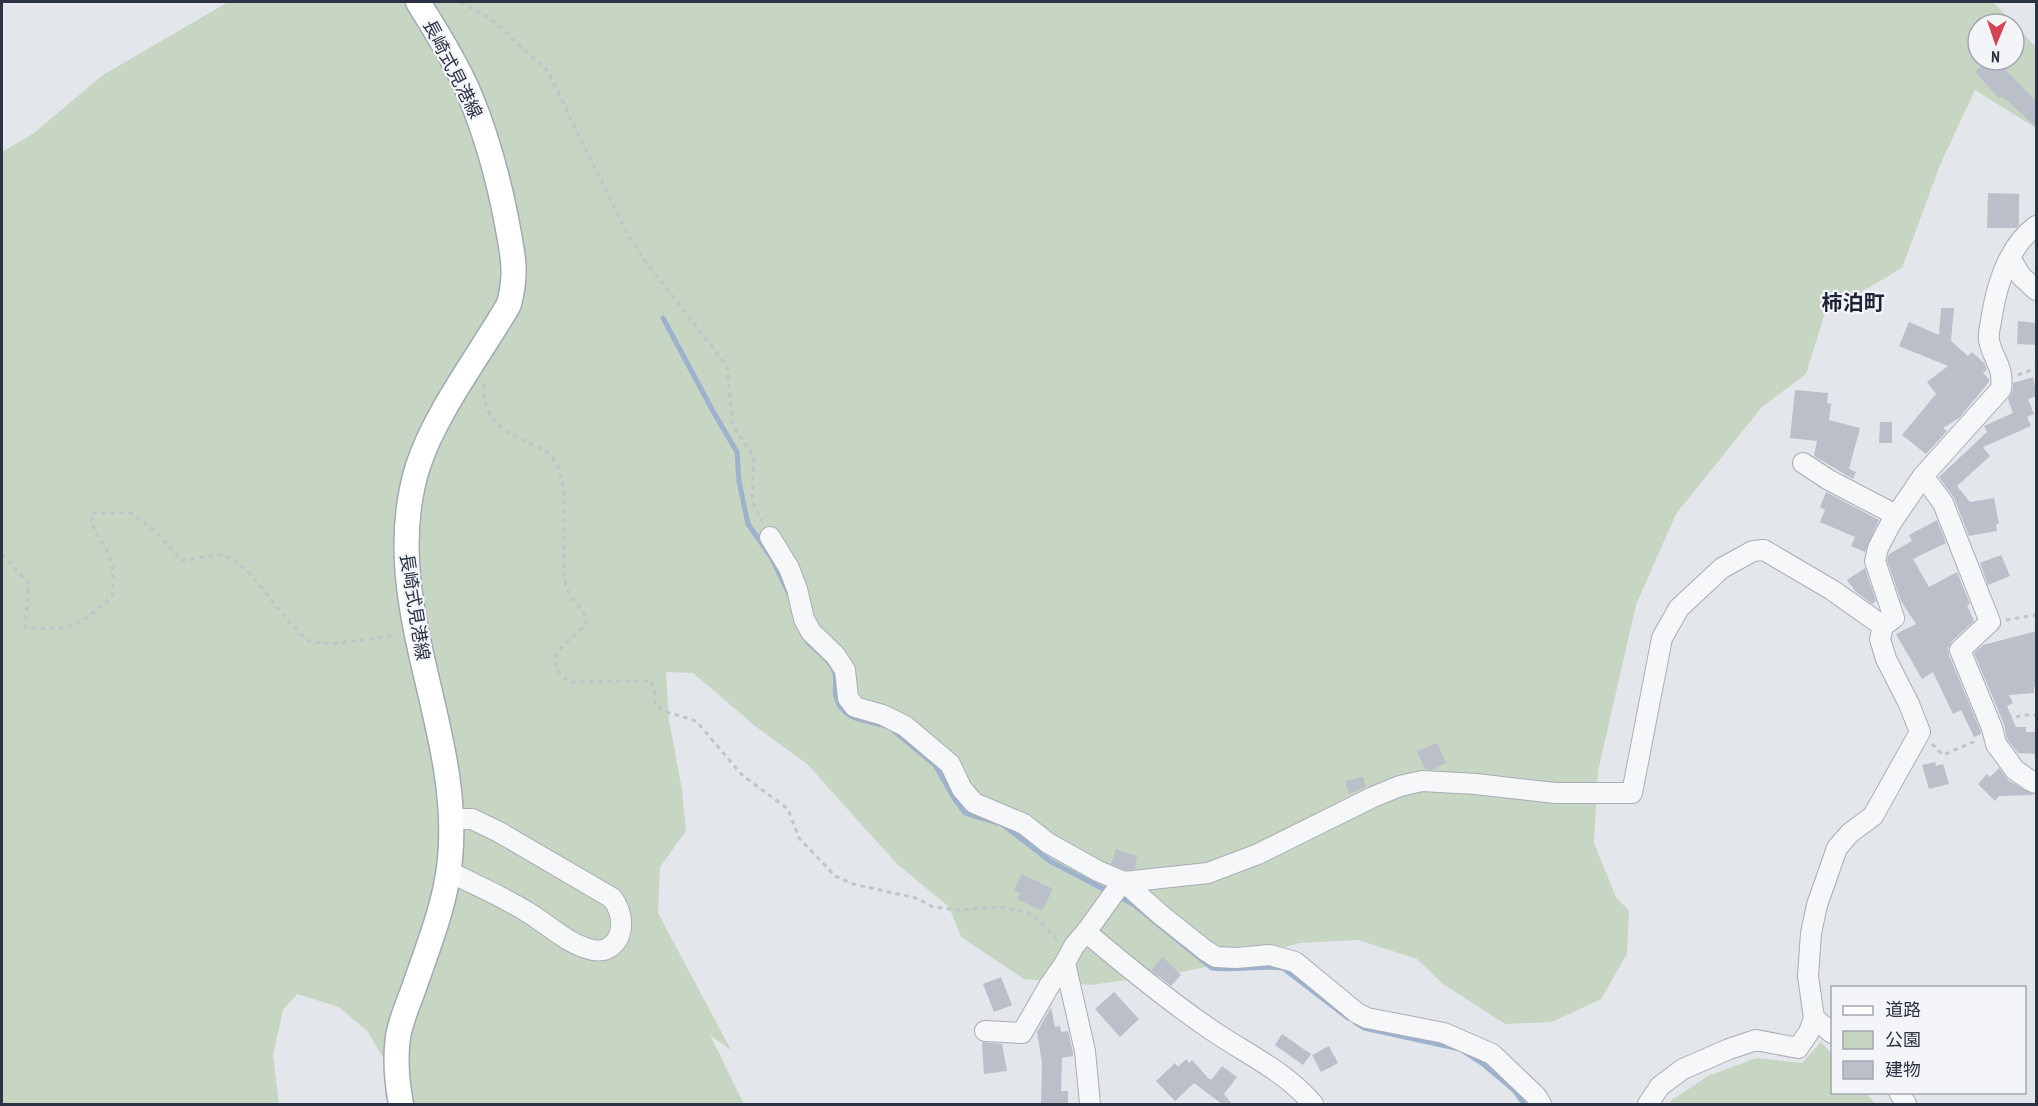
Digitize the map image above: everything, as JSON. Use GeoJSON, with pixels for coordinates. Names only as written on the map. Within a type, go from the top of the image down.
{"type":"FeatureCollection","features":[{"type":"Feature","properties":{"kind":"main road","name":"長崎式見港線"},"geometry":{"type":"LineString","coordinates":[[401,1104],[397,1083],[398,1038],[439,918],[450,859],[448,790],[407,578],[405,540],[410,500],[418,465],[433,432],[509,304],[515,267],[500,186],[471,98],[446,48],[418,2]]}},
{"type":"Feature","properties":{"kind":"street"},"geometry":{"type":"LineString","coordinates":[[1648,1104],[1660,1086],[1683,1069],[1755,1040],[1798,1048],[1809,1032],[1814,1018],[1808,976],[1811,933],[1817,905],[1837,848],[1850,833],[1873,816],[1920,732],[1909,704],[1886,659],[1880,639],[1883,627],[1894,618],[1875,561],[1878,548],[1896,515],[1923,476],[2001,389],[2002,374],[1988,339],[1994,298],[2010,258],[2028,232],[2037,226]]}},
{"type":"Feature","properties":{"kind":"street"},"geometry":{"type":"LineString","coordinates":[[2010,258],[2021,276],[2037,290]]}},
{"type":"Feature","properties":{"kind":"street"},"geometry":{"type":"LineString","coordinates":[[1803,463],[1829,480],[1896,515]]}},
{"type":"Feature","properties":{"kind":"street"},"geometry":{"type":"LineString","coordinates":[[1923,476],[1943,503],[1990,622],[1960,650],[1993,730],[1996,744],[2015,770],[2037,783]]}},
{"type":"Feature","properties":{"kind":"street"},"geometry":{"type":"LineString","coordinates":[[770,537],[789,568],[797,589],[804,620],[811,632],[835,655],[845,670],[848,698],[855,707],[884,715],[905,726],[927,743],[950,764],[962,789],[974,803],[1024,824],[1048,843],[1098,871],[1118,889],[1161,915],[1216,957],[1270,955],[1295,962],[1357,1013],[1367,1018],[1444,1033],[1492,1054],[1536,1096],[1541,1104]]}},
{"type":"Feature","properties":{"kind":"street"},"geometry":{"type":"LineString","coordinates":[[985,1031],[1022,1033],[1049,986],[1118,889],[1208,873],[1258,854],[1373,796],[1422,781],[1476,784],[1556,793],[1632,793],[1662,638],[1679,608],[1686,601],[1722,568],[1752,551],[1764,550],[1832,590],[1883,627]]}},
{"type":"Feature","properties":{"kind":"street"},"geometry":{"type":"LineString","coordinates":[[448,871],[528,913],[575,943],[594,950],[601,950],[614,945],[618,938],[621,916],[618,905],[612,898],[499,832],[472,819],[450,819]]}},
{"type":"Feature","properties":{"kind":"street"},"geometry":{"type":"LineString","coordinates":[[1086,932],[1165,998],[1222,1037],[1273,1067],[1313,1104]]}},
{"type":"Feature","properties":{"kind":"street"},"geometry":{"type":"LineString","coordinates":[[1068,958],[1084,1052],[1090,1104]]}},
{"type":"Feature","properties":{"kind":"street"},"geometry":{"type":"LineString","coordinates":[[1814,1018],[1831,1031]]}},
{"type":"Feature","properties":{"kind":"path"},"geometry":{"type":"LineString","coordinates":[[460,2],[491,19],[547,70],[628,235],[646,262],[727,366],[733,426],[754,457],[752,501],[770,537]]}},
{"type":"Feature","properties":{"kind":"path"},"geometry":{"type":"LineString","coordinates":[[484,381],[484,395],[489,417],[502,429],[550,455],[557,466],[562,484],[565,583],[572,600],[582,608],[586,623],[555,656],[554,664],[559,674],[570,682],[651,681],[655,690],[655,704],[659,709],[698,722],[742,774],[788,809],[799,838],[835,876],[853,884],[916,898],[933,908],[958,910],[1000,907],[1027,912],[1041,922],[1068,958]]}},
{"type":"Feature","properties":{"kind":"path"},"geometry":{"type":"LineString","coordinates":[[2,554],[29,584],[25,627],[52,630],[83,621],[112,597],[114,581],[107,551],[92,528],[91,513],[131,513],[156,532],[181,560],[193,561],[220,554],[238,562],[291,625],[309,641],[333,644],[371,637],[417,633]]}},
{"type":"Feature","properties":{"kind":"path"},"geometry":{"type":"LineString","coordinates":[[1990,622],[2037,615]]}},
{"type":"Feature","properties":{"kind":"path"},"geometry":{"type":"LineString","coordinates":[[1920,732],[1943,755],[2021,715],[2037,715]]}},
{"type":"Feature","properties":{"kind":"green space"},"geometry":{"type":"Polygon","coordinates":[[[228,2],[1993,2],[2003,12],[1966,12],[1966,72],[2026,72],[2026,37],[2036,47],[2036,128],[1975,90],[1940,165],[1902,268],[1825,313],[1806,374],[1762,407],[1676,514],[1636,605],[1598,771],[1594,843],[1616,897],[1629,911],[1627,954],[1601,999],[1552,1022],[1505,1024],[1443,984],[1417,959],[1358,940],[1299,943],[1245,959],[1177,973],[1091,985],[1024,979],[961,937],[949,907],[897,864],[807,764],[755,726],[693,673],[666,672],[669,720],[682,790],[686,831],[660,867],[658,913],[731,1050],[710,1035],[744,1104],[410,1104],[368,1032],[339,1007],[297,994],[283,1010],[273,1055],[279,1104],[2,1104],[2,152],[34,133],[103,75],[228,2]]]}},
{"type":"Feature","properties":{"kind":"green space"},"geometry":{"type":"Polygon","coordinates":[[[1821,1042],[1831,1053],[1831,1094],[1867,1094],[1875,1104],[1669,1104],[1708,1076],[1756,1058],[1802,1063],[1821,1042]]]}},
{"type":"Feature","properties":{"kind":"building"},"geometry":{"type":"Polygon","coordinates":[[[1975,72],[2008,72],[2037,102],[2037,128],[2002,96],[1999,98],[1975,72]]]}},
{"type":"Feature","properties":{"kind":"building"},"geometry":{"type":"Polygon","coordinates":[[[1988,193],[2019,194],[2019,225],[2016,228],[1987,228],[1988,193]]]}},
{"type":"Feature","properties":{"kind":"building"},"geometry":{"type":"Polygon","coordinates":[[[1941,308],[1954,308],[1951,341],[1968,356],[1972,352],[1984,363],[1987,369],[1983,373],[1989,382],[1959,418],[1943,428],[1947,431],[1926,454],[1902,435],[1936,394],[1927,382],[1948,366],[1899,346],[1909,322],[1939,335],[1941,308]]]}},
{"type":"Feature","properties":{"kind":"building"},"geometry":{"type":"Polygon","coordinates":[[[2018,321],[2037,323],[2037,345],[2017,344],[2018,321]]]}},
{"type":"Feature","properties":{"kind":"building"},"geometry":{"type":"Polygon","coordinates":[[[2033,377],[2037,396],[2028,399],[2034,414],[2027,417],[2031,426],[1983,447],[1990,456],[1957,486],[1970,502],[1994,498],[1999,524],[1996,524],[1997,531],[1969,536],[1954,498],[1939,477],[1987,432],[1984,426],[2013,413],[2008,399],[2013,390],[2013,383],[2033,377]]]}},
{"type":"Feature","properties":{"kind":"building"},"geometry":{"type":"Polygon","coordinates":[[[1795,390],[1828,393],[1827,403],[1831,404],[1829,420],[1860,428],[1849,469],[1856,472],[1853,479],[1814,456],[1817,441],[1790,438],[1795,390]]]}},
{"type":"Feature","properties":{"kind":"building"},"geometry":{"type":"Polygon","coordinates":[[[1880,422],[1892,422],[1892,443],[1879,443],[1880,422]]]}},
{"type":"Feature","properties":{"kind":"building"},"geometry":{"type":"Polygon","coordinates":[[[1826,492],[1879,520],[1865,552],[1851,546],[1855,537],[1820,522],[1825,510],[1820,507],[1826,492]]]}},
{"type":"Feature","properties":{"kind":"building"},"geometry":{"type":"Polygon","coordinates":[[[1937,520],[1946,543],[1913,559],[1929,587],[1957,572],[1970,604],[1967,605],[1974,621],[1952,641],[1948,648],[1981,732],[1974,737],[1961,710],[1953,714],[1933,672],[1922,679],[1896,634],[1916,624],[1901,601],[1887,560],[1889,554],[1912,541],[1909,535],[1937,520]]]}},
{"type":"Feature","properties":{"kind":"building"},"geometry":{"type":"Polygon","coordinates":[[[2001,555],[2010,576],[1988,585],[1980,563],[2001,555]]]}},
{"type":"Feature","properties":{"kind":"building"},"geometry":{"type":"Polygon","coordinates":[[[1865,568],[1876,601],[1872,604],[1856,592],[1847,580],[1865,568]]]}},
{"type":"Feature","properties":{"kind":"building"},"geometry":{"type":"Polygon","coordinates":[[[2037,631],[2037,687],[2034,687],[2034,693],[2009,695],[2013,703],[2007,706],[2016,727],[2026,727],[2026,732],[2037,732],[2037,754],[2018,753],[2007,739],[2004,724],[1974,653],[1983,645],[2037,631]]]}},
{"type":"Feature","properties":{"kind":"building"},"geometry":{"type":"Polygon","coordinates":[[[1437,743],[1446,763],[1432,770],[1425,769],[1417,751],[1437,743]]]}},
{"type":"Feature","properties":{"kind":"building"},"geometry":{"type":"Polygon","coordinates":[[[1935,762],[1936,766],[1943,764],[1949,784],[1929,789],[1922,765],[1935,762]]]}},
{"type":"Feature","properties":{"kind":"building"},"geometry":{"type":"Polygon","coordinates":[[[1999,768],[2008,780],[2034,795],[1999,796],[1995,801],[1978,784],[1987,774],[1990,777],[1999,768]]]}},
{"type":"Feature","properties":{"kind":"building"},"geometry":{"type":"Polygon","coordinates":[[[1363,777],[1366,787],[1349,794],[1345,781],[1363,777]]]}},
{"type":"Feature","properties":{"kind":"building"},"geometry":{"type":"Polygon","coordinates":[[[1116,849],[1137,856],[1135,869],[1126,870],[1111,864],[1116,849]]]}},
{"type":"Feature","properties":{"kind":"building"},"geometry":{"type":"Polygon","coordinates":[[[1022,874],[1053,889],[1042,911],[1017,899],[1020,893],[1014,890],[1022,874]]]}},
{"type":"Feature","properties":{"kind":"building"},"geometry":{"type":"Polygon","coordinates":[[[1163,957],[1181,975],[1171,986],[1151,970],[1163,957]]]}},
{"type":"Feature","properties":{"kind":"building"},"geometry":{"type":"Polygon","coordinates":[[[1001,977],[1012,1005],[994,1012],[983,984],[1001,977]]]}},
{"type":"Feature","properties":{"kind":"building"},"geometry":{"type":"Polygon","coordinates":[[[1114,992],[1139,1019],[1120,1037],[1095,1009],[1114,992]]]}},
{"type":"Feature","properties":{"kind":"building"},"geometry":{"type":"Polygon","coordinates":[[[1051,1007],[1055,1027],[1060,1026],[1061,1032],[1068,1031],[1073,1053],[1073,1056],[1062,1058],[1061,1091],[1068,1091],[1068,1104],[1041,1104],[1042,1063],[1037,1032],[1051,1007]]]}},
{"type":"Feature","properties":{"kind":"building"},"geometry":{"type":"Polygon","coordinates":[[[1282,1034],[1311,1054],[1303,1065],[1275,1045],[1282,1034]]]}},
{"type":"Feature","properties":{"kind":"building"},"geometry":{"type":"Polygon","coordinates":[[[982,1042],[1002,1044],[1007,1071],[984,1074],[982,1042]]]}},
{"type":"Feature","properties":{"kind":"building"},"geometry":{"type":"Polygon","coordinates":[[[1329,1046],[1338,1063],[1321,1072],[1312,1055],[1329,1046]]]}},
{"type":"Feature","properties":{"kind":"building"},"geometry":{"type":"Polygon","coordinates":[[[1186,1059],[1189,1063],[1192,1060],[1209,1079],[1212,1079],[1222,1066],[1237,1077],[1224,1094],[1232,1104],[1222,1104],[1194,1083],[1175,1101],[1156,1081],[1175,1063],[1178,1067],[1186,1059]]]}},
{"type":"Feature","properties":{"kind":"waterway"},"geometry":{"type":"LineString","coordinates":[[663,318],[737,452],[739,481],[748,524],[771,557],[789,594]]}},
{"type":"Feature","properties":{"kind":"waterway"},"geometry":{"type":"LineString","coordinates":[[807,641],[833,668],[836,676],[836,697],[844,711],[856,718],[886,726]]}},
{"type":"Feature","properties":{"kind":"waterway"},"geometry":{"type":"LineString","coordinates":[[894,731],[935,765],[965,813],[1002,824],[1050,861],[1109,892]]}},
{"type":"Feature","properties":{"kind":"waterway"},"geometry":{"type":"LineString","coordinates":[[1118,896],[1133,904],[1212,968],[1283,968],[1348,1018]]}},
{"type":"Feature","properties":{"kind":"waterway"},"geometry":{"type":"LineString","coordinates":[[1356,1023],[1364,1028],[1460,1049],[1483,1064],[1514,1090],[1524,1104]]}},
{"type":"Feature","properties":{"kind":"district","name":"柿泊町"},"geometry":{"type":"Point","coordinates":[1853,302]}}]}
